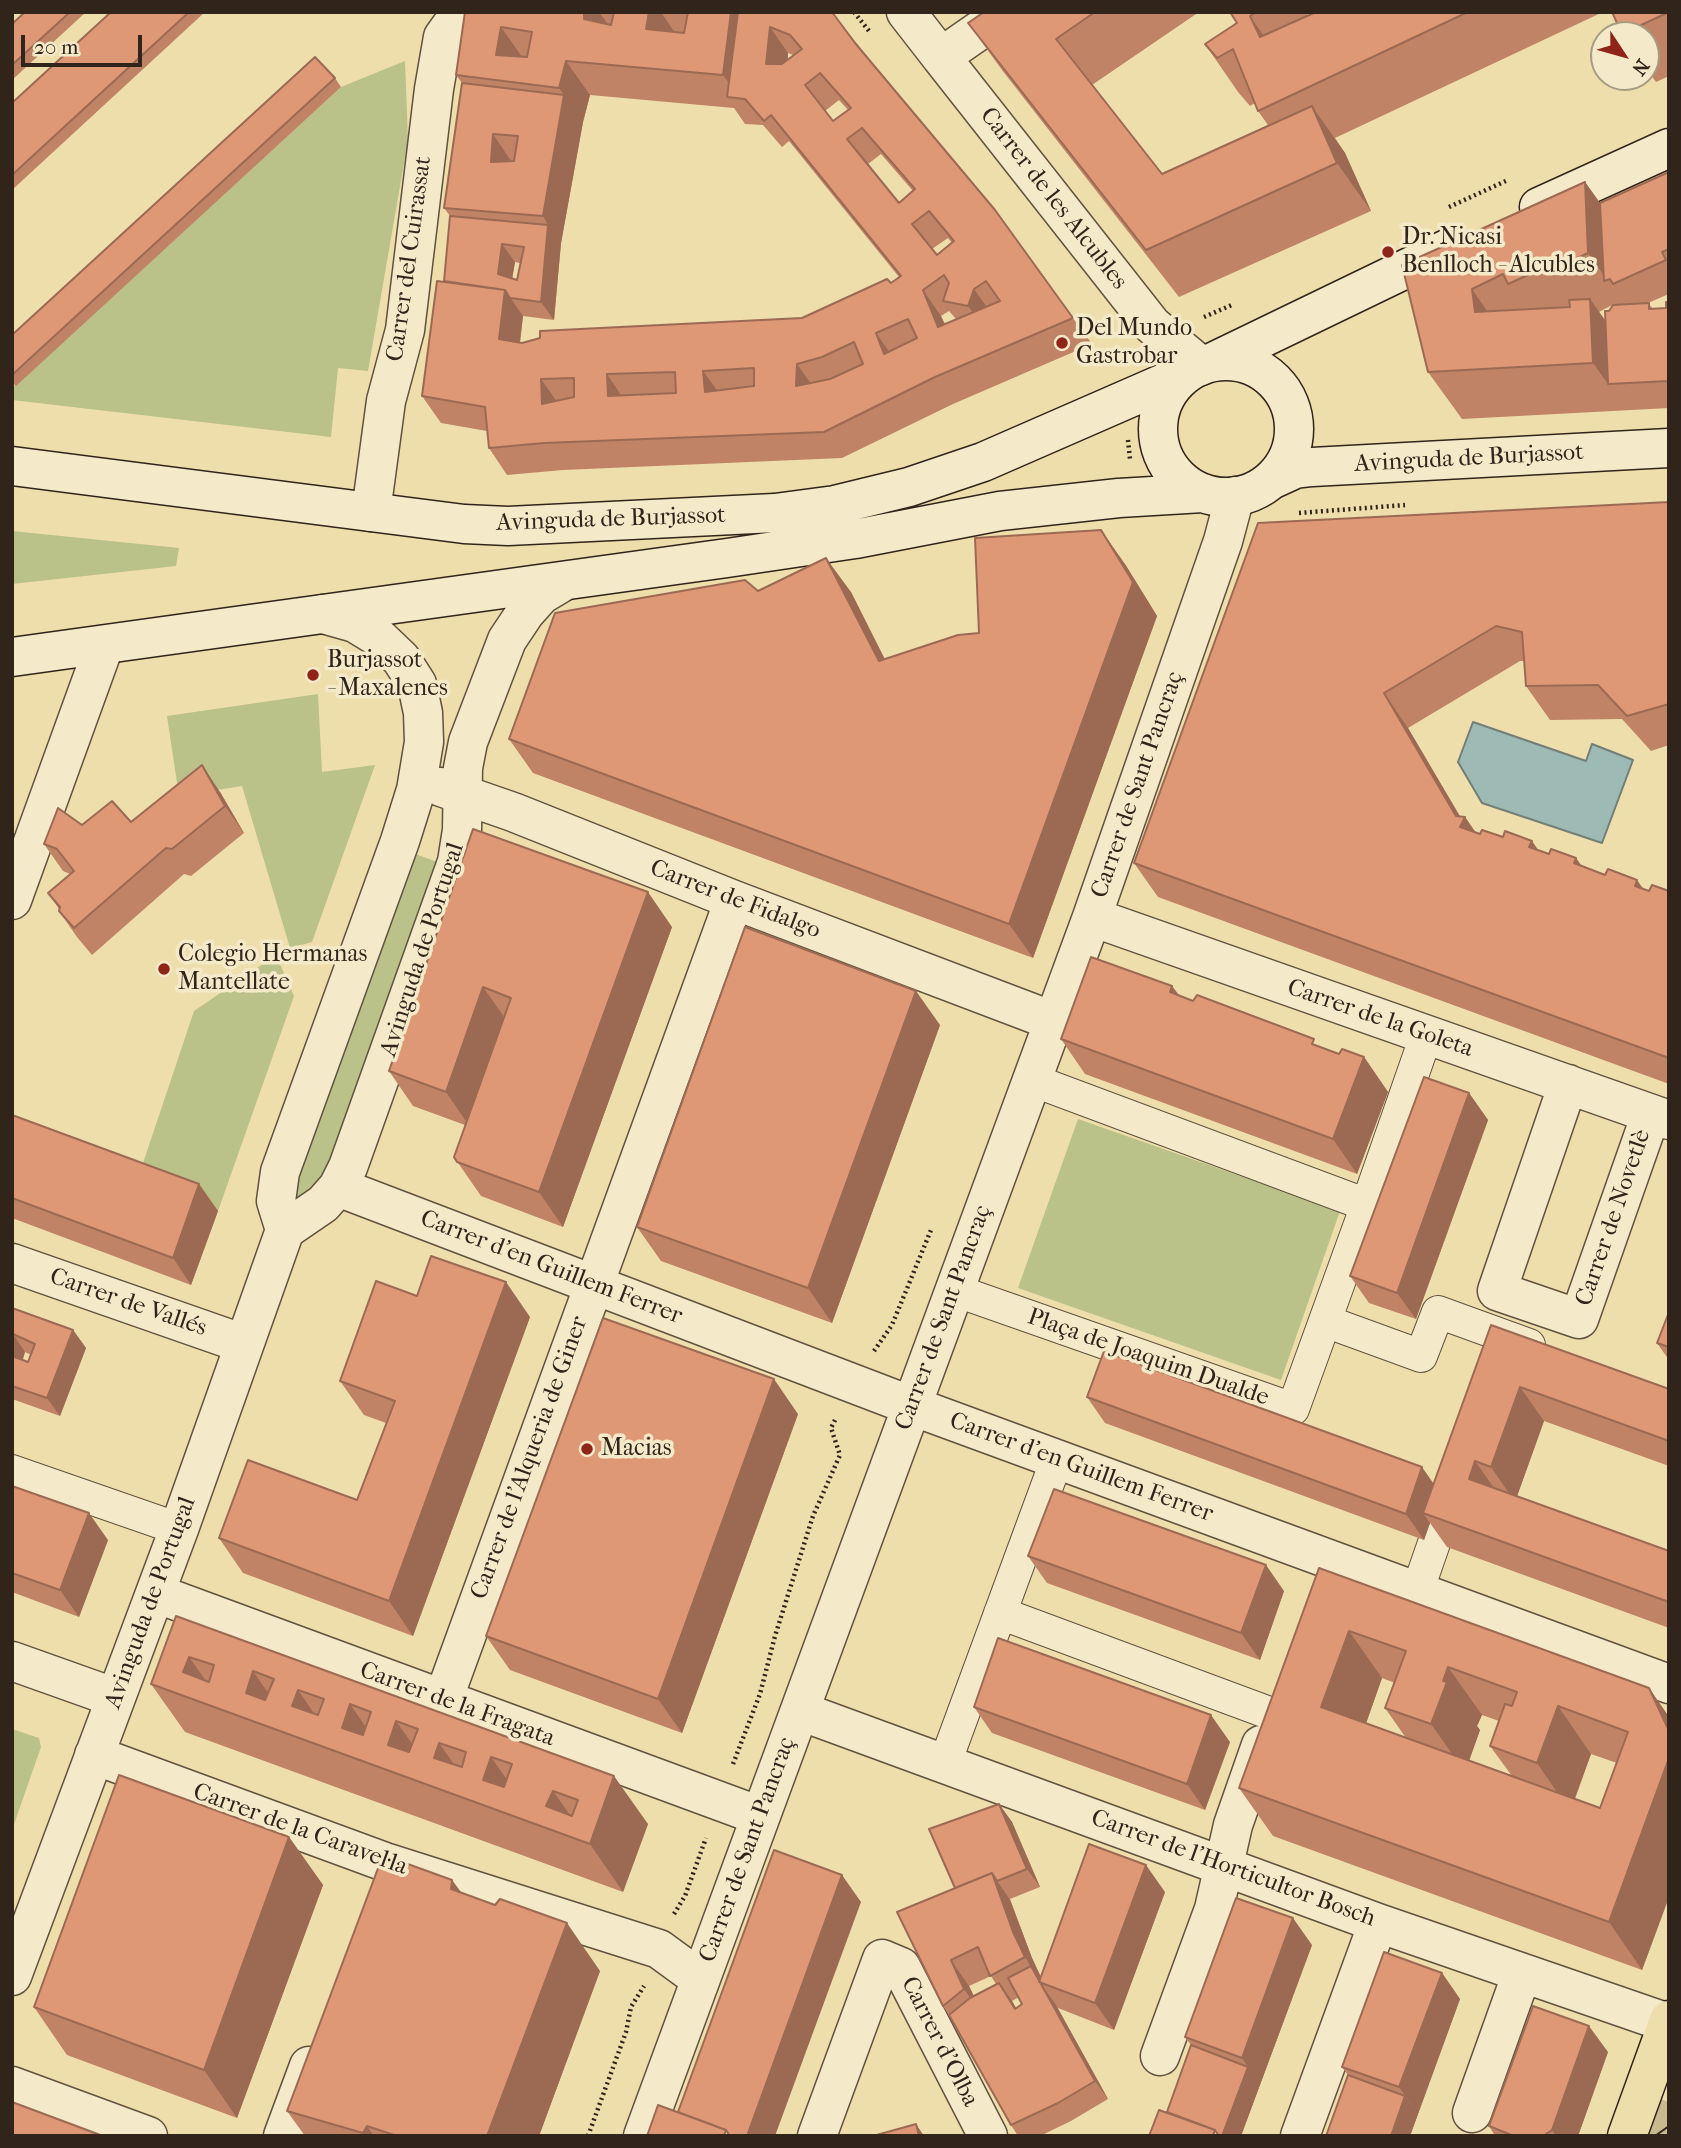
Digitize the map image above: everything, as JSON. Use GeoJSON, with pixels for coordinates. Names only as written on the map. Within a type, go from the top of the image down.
{"type":"FeatureCollection","features":[{"type":"Feature","properties":{"kind":"main road"},"geometry":{"type":"LineString","coordinates":[[1627,2136],[1668,2022]]}},
{"type":"Feature","properties":{"kind":"street","name":"Carrer del Cuirassat"},"geometry":{"type":"LineString","coordinates":[[371,512],[386,401],[405,330],[434,89],[443,37],[461,12]]}},
{"type":"Feature","properties":{"kind":"street","name":"Carrer de les Alcubles"},"geometry":{"type":"LineString","coordinates":[[906,12],[1152,325],[1201,367]]}},
{"type":"Feature","properties":{"kind":"street"},"geometry":{"type":"LineString","coordinates":[[941,57],[1006,12]]}},
{"type":"Feature","properties":{"kind":"street","name":"Avinguda de Burjassot"},"geometry":{"type":"LineString","coordinates":[[12,466],[464,524],[508,526],[762,514],[835,505],[909,487],[983,462],[1201,367],[1493,228],[1669,148]]}},
{"type":"Feature","properties":{"kind":"street"},"geometry":{"type":"LineString","coordinates":[[1238,362],[1256,367],[1275,380],[1288,400],[1294,421],[1293,444],[1281,468],[1271,480],[1247,494],[1219,495],[1189,486],[1168,466],[1159,438],[1158,421],[1162,406],[1177,381],[1201,367],[1238,362]]}},
{"type":"Feature","properties":{"kind":"street","name":"Avinguda de Burjassot"},"geometry":{"type":"LineString","coordinates":[[1271,480],[1294,469],[1312,467],[1669,448]]}},
{"type":"Feature","properties":{"kind":"street","name":"Avinguda de Burjassot"},"geometry":{"type":"LineString","coordinates":[[12,657],[561,583],[855,539],[1000,510],[1119,498],[1219,495]]}},
{"type":"Feature","properties":{"kind":"street","name":"Carrer de Sant Pancraç"},"geometry":{"type":"LineString","coordinates":[[643,2136],[1092,917],[1223,541],[1219,495]]}},
{"type":"Feature","properties":{"kind":"street","name":"Avinguda de Portugal"},"geometry":{"type":"LineString","coordinates":[[12,1976],[179,1530],[285,1230],[323,1203],[338,1187],[348,1167],[457,862],[462,830],[463,768],[468,742],[507,640],[524,613],[541,595],[561,583]]}},
{"type":"Feature","properties":{"kind":"street"},"geometry":{"type":"LineString","coordinates":[[285,1230],[276,1201],[280,1172],[400,842],[416,790],[424,742],[423,713],[417,684],[401,659],[378,637],[355,623],[323,614]]}},
{"type":"Feature","properties":{"kind":"street"},"geometry":{"type":"LineString","coordinates":[[12,900],[104,646]]}},
{"type":"Feature","properties":{"kind":"street","name":"Carrer de Fidalgo"},"geometry":{"type":"LineString","coordinates":[[416,790],[442,787],[463,793],[734,900],[1054,1021]]}},
{"type":"Feature","properties":{"kind":"street","name":"Carrer de l'Alqueria de Giner"},"geometry":{"type":"LineString","coordinates":[[443,1700],[734,900]]}},
{"type":"Feature","properties":{"kind":"street","name":"Carrer de la Goleta"},"geometry":{"type":"LineString","coordinates":[[1092,917],[1660,1117]]}},
{"type":"Feature","properties":{"kind":"street","name":"Plaça de Joaquim Dualde"},"geometry":{"type":"LineString","coordinates":[[954,1290],[1293,1409],[1426,1036]]}},
{"type":"Feature","properties":{"kind":"street"},"geometry":{"type":"LineString","coordinates":[[1032,1080],[1367,1205]]}},
{"type":"Feature","properties":{"kind":"street"},"geometry":{"type":"LineString","coordinates":[[1502,1350],[1497,1291],[1568,1084]]}},
{"type":"Feature","properties":{"kind":"street","name":"Carrer de Novetlè"},"geometry":{"type":"LineString","coordinates":[[1497,1291],[1579,1319],[1660,1117]]}},
{"type":"Feature","properties":{"kind":"street","name":"Carrer d'en Guillem Ferrer"},"geometry":{"type":"LineString","coordinates":[[338,1187],[1057,1459],[1322,1572],[1417,1592],[1669,1684]]}},
{"type":"Feature","properties":{"kind":"street","name":"Carrer de Vallés"},"geometry":{"type":"LineString","coordinates":[[12,1262],[244,1344]]}},
{"type":"Feature","properties":{"kind":"street"},"geometry":{"type":"LineString","coordinates":[[1325,1321],[1421,1356],[1438,1312],[1502,1350],[1557,1355]]}},
{"type":"Feature","properties":{"kind":"street"},"geometry":{"type":"LineString","coordinates":[[946,1763],[1057,1459]]}},
{"type":"Feature","properties":{"kind":"street"},"geometry":{"type":"LineString","coordinates":[[1417,1592],[1462,1465]]}},
{"type":"Feature","properties":{"kind":"street"},"geometry":{"type":"LineString","coordinates":[[12,1471],[179,1530]]}},
{"type":"Feature","properties":{"kind":"street","name":"Carrer de la Fragata"},"geometry":{"type":"LineString","coordinates":[[155,1593],[760,1816]]}},
{"type":"Feature","properties":{"kind":"street"},"geometry":{"type":"LineString","coordinates":[[1000,1613],[1272,1714]]}},
{"type":"Feature","properties":{"kind":"street"},"geometry":{"type":"LineString","coordinates":[[12,1661],[116,1698]]}},
{"type":"Feature","properties":{"kind":"street"},"geometry":{"type":"LineString","coordinates":[[1160,2056],[1214,1909],[1233,1825],[1285,1675]]}},
{"type":"Feature","properties":{"kind":"street","name":"Carrer de l'Horticultor Bosch"},"geometry":{"type":"LineString","coordinates":[[800,1711],[1378,1923],[1668,2022]]}},
{"type":"Feature","properties":{"kind":"street","name":"Carrer de la Caravel·la"},"geometry":{"type":"LineString","coordinates":[[94,1755],[380,1875],[659,1950],[701,1979]]}},
{"type":"Feature","properties":{"kind":"street"},"geometry":{"type":"LineString","coordinates":[[1300,2136],[1378,1923]]}},
{"type":"Feature","properties":{"kind":"street","name":"Carrer d'Olba"},"geometry":{"type":"LineString","coordinates":[[817,2136],[882,1959],[901,1968],[988,2136]]}},
{"type":"Feature","properties":{"kind":"street"},"geometry":{"type":"LineString","coordinates":[[1472,2113],[1521,1973]]}},
{"type":"Feature","properties":{"kind":"street"},"geometry":{"type":"LineString","coordinates":[[283,2136],[322,2031]]}},
{"type":"Feature","properties":{"kind":"street"},"geometry":{"type":"LineString","coordinates":[[12,2086],[148,2136]]}},
{"type":"Feature","properties":{"kind":"path"},"geometry":{"type":"LineString","coordinates":[[1105,366],[1118,351]]}},
{"type":"Feature","properties":{"kind":"path"},"geometry":{"type":"LineString","coordinates":[[736,1755],[760,1693],[813,1516],[840,1455],[831,1428],[837,1417]]}},
{"type":"Feature","properties":{"kind":"path"},"geometry":{"type":"LineString","coordinates":[[672,1919],[685,1896],[709,1831]]}},
{"type":"Feature","properties":{"kind":"path"},"geometry":{"type":"LineString","coordinates":[[588,2136],[626,2032],[631,2007],[648,1977]]}},
{"type":"Feature","properties":{"kind":"green space"},"geometry":{"type":"Polygon","coordinates":[[[405,61],[408,140],[368,371],[338,368],[331,437],[12,400],[12,388],[341,87],[405,61]]]}},
{"type":"Feature","properties":{"kind":"green space"},"geometry":{"type":"Polygon","coordinates":[[[12,531],[179,548],[176,566],[12,584],[12,531]]]}},
{"type":"Feature","properties":{"kind":"green space"},"geometry":{"type":"Polygon","coordinates":[[[318,694],[322,772],[375,765],[312,942],[290,948],[242,786],[179,796],[167,716],[318,694]]]}},
{"type":"Feature","properties":{"kind":"green space"},"geometry":{"type":"Polygon","coordinates":[[[407,851],[443,864],[329,1176],[293,1208],[292,1171],[407,851]]]}},
{"type":"Feature","properties":{"kind":"green space"},"geometry":{"type":"Polygon","coordinates":[[[276,955],[294,996],[218,1211],[138,1178],[194,1011],[276,955]]]}},
{"type":"Feature","properties":{"kind":"green space"},"geometry":{"type":"Polygon","coordinates":[[[1078,1119],[1340,1211],[1281,1380],[1018,1288],[1078,1119]]]}},
{"type":"Feature","properties":{"kind":"green space"},"geometry":{"type":"Polygon","coordinates":[[[12,1729],[39,1738],[41,1747],[12,1830],[12,1729]]]}},
{"type":"Feature","properties":{"kind":"water"},"geometry":{"type":"Polygon","coordinates":[[[1473,722],[1586,761],[1592,744],[1633,760],[1602,843],[1482,803],[1458,762],[1473,722]]]}},
{"type":"Feature","properties":{"kind":"building"},"geometry":{"type":"Polygon","coordinates":[[[25,12],[70,12],[12,65],[12,24],[25,12]]]}},
{"type":"Feature","properties":{"kind":"building"},"geometry":{"type":"Polygon","coordinates":[[[111,12],[189,12],[12,175],[12,103],[111,12]]]}},
{"type":"Feature","properties":{"kind":"building"},"geometry":{"type":"Polygon","coordinates":[[[465,12],[584,12],[584,19],[611,25],[614,12],[649,12],[646,29],[684,33],[688,12],[731,12],[723,75],[566,61],[559,88],[456,75],[465,12]],[[501,27],[496,55],[527,57],[532,32],[501,27]]]}},
{"type":"Feature","properties":{"kind":"building"},"geometry":{"type":"Polygon","coordinates":[[[738,12],[832,12],[995,210],[1073,318],[935,377],[824,432],[544,443],[489,448],[485,407],[422,396],[437,281],[505,290],[499,339],[522,343],[540,338],[540,331],[802,318],[887,279],[891,283],[901,276],[771,115],[764,121],[745,99],[727,97],[738,12]],[[770,27],[766,64],[782,64],[802,49],[790,35],[770,27]],[[820,73],[805,85],[833,121],[851,108],[820,73]],[[862,128],[847,139],[899,203],[915,189],[862,128]],[[929,211],[912,224],[937,255],[954,241],[929,211]],[[944,275],[923,290],[938,327],[1000,301],[986,281],[974,289],[968,306],[943,301],[949,283],[944,275]],[[908,319],[876,333],[884,354],[917,338],[908,319]],[[854,342],[822,357],[797,364],[796,386],[830,379],[863,364],[854,342]],[[754,368],[703,371],[705,392],[754,386],[754,368]],[[675,372],[607,374],[608,396],[676,393],[675,372]],[[574,378],[541,379],[542,404],[574,397],[574,378]]]}},
{"type":"Feature","properties":{"kind":"building"},"geometry":{"type":"Polygon","coordinates":[[[984,12],[1095,12],[1056,39],[1162,174],[1312,106],[1337,163],[1146,250],[968,23],[984,12]]]}},
{"type":"Feature","properties":{"kind":"building"},"geometry":{"type":"Polygon","coordinates":[[[1230,12],[1256,12],[1250,16],[1260,37],[1316,12],[1468,12],[1258,111],[1233,49],[1217,58],[1205,44],[1237,23],[1230,12]]]}},
{"type":"Feature","properties":{"kind":"building"},"geometry":{"type":"Polygon","coordinates":[[[1612,12],[1669,12],[1650,21],[1616,21],[1612,12]]]}},
{"type":"Feature","properties":{"kind":"building"},"geometry":{"type":"Polygon","coordinates":[[[315,57],[335,78],[12,375],[12,335],[315,57]]]}},
{"type":"Feature","properties":{"kind":"building"},"geometry":{"type":"Polygon","coordinates":[[[462,83],[564,95],[543,216],[444,208],[462,83]],[[493,134],[491,162],[514,161],[518,136],[493,134]]]}},
{"type":"Feature","properties":{"kind":"building"},"geometry":{"type":"Polygon","coordinates":[[[1669,172],[1669,249],[1662,252],[1666,260],[1613,284],[1610,279],[1604,281],[1600,203],[1669,172]]]}},
{"type":"Feature","properties":{"kind":"building"},"geometry":{"type":"Polygon","coordinates":[[[1585,182],[1588,253],[1548,272],[1546,267],[1508,284],[1503,274],[1472,289],[1475,312],[1570,307],[1569,300],[1590,299],[1593,363],[1428,372],[1402,265],[1585,182]]]}},
{"type":"Feature","properties":{"kind":"building"},"geometry":{"type":"Polygon","coordinates":[[[450,216],[548,225],[541,302],[510,298],[505,290],[444,281],[450,216]],[[502,244],[498,274],[517,280],[524,247],[502,244]]]}},
{"type":"Feature","properties":{"kind":"building"},"geometry":{"type":"Polygon","coordinates":[[[1666,302],[1669,302],[1669,381],[1608,384],[1605,311],[1609,311],[1613,305],[1649,303],[1649,309],[1666,308],[1666,302]]]}},
{"type":"Feature","properties":{"kind":"building"},"geometry":{"type":"Polygon","coordinates":[[[1669,502],[1669,704],[1627,716],[1598,685],[1526,686],[1522,632],[1496,626],[1384,693],[1456,816],[1465,817],[1460,827],[1480,834],[1482,830],[1503,837],[1505,831],[1532,841],[1529,847],[1549,854],[1551,849],[1576,858],[1574,863],[1605,875],[1608,869],[1637,880],[1635,886],[1649,891],[1652,885],[1669,891],[1669,1058],[1134,863],[1258,523],[1669,502]]]}},
{"type":"Feature","properties":{"kind":"building"},"geometry":{"type":"Polygon","coordinates":[[[1101,530],[1133,582],[1009,924],[509,739],[555,613],[745,580],[758,591],[826,558],[879,661],[958,635],[979,633],[975,538],[1101,530]]]}},
{"type":"Feature","properties":{"kind":"building"},"geometry":{"type":"Polygon","coordinates":[[[202,765],[225,806],[172,849],[166,848],[74,928],[48,893],[74,871],[57,849],[44,844],[58,808],[82,825],[112,801],[131,822],[202,765]]]}},
{"type":"Feature","properties":{"kind":"building"},"geometry":{"type":"Polygon","coordinates":[[[473,829],[648,892],[539,1192],[457,1162],[454,1157],[511,998],[483,987],[446,1092],[389,1071],[473,829]]]}},
{"type":"Feature","properties":{"kind":"building"},"geometry":{"type":"Polygon","coordinates":[[[745,927],[916,991],[808,1288],[637,1227],[745,927]]]}},
{"type":"Feature","properties":{"kind":"building"},"geometry":{"type":"Polygon","coordinates":[[[1091,957],[1172,986],[1170,992],[1193,1001],[1197,995],[1314,1039],[1312,1044],[1339,1054],[1342,1049],[1364,1057],[1333,1139],[1061,1039],[1091,957]]]}},
{"type":"Feature","properties":{"kind":"building"},"geometry":{"type":"Polygon","coordinates":[[[1424,1077],[1469,1093],[1397,1293],[1350,1276],[1424,1077]]]}},
{"type":"Feature","properties":{"kind":"building"},"geometry":{"type":"Polygon","coordinates":[[[12,1115],[199,1184],[173,1258],[12,1198],[12,1115]]]}},
{"type":"Feature","properties":{"kind":"building"},"geometry":{"type":"Polygon","coordinates":[[[431,1256],[506,1282],[389,1601],[219,1538],[248,1460],[357,1500],[395,1401],[340,1381],[376,1281],[417,1296],[431,1256]]]}},
{"type":"Feature","properties":{"kind":"building"},"geometry":{"type":"Polygon","coordinates":[[[12,1308],[73,1330],[47,1398],[12,1386],[12,1356],[28,1362],[35,1344],[12,1335],[12,1308]]]}},
{"type":"Feature","properties":{"kind":"building"},"geometry":{"type":"Polygon","coordinates":[[[1669,1312],[1669,1347],[1657,1343],[1669,1312]]]}},
{"type":"Feature","properties":{"kind":"building"},"geometry":{"type":"Polygon","coordinates":[[[603,1318],[774,1379],[658,1699],[486,1636],[603,1318]]]}},
{"type":"Feature","properties":{"kind":"building"},"geometry":{"type":"Polygon","coordinates":[[[1491,1325],[1669,1389],[1669,1441],[1520,1387],[1491,1467],[1475,1461],[1469,1479],[1669,1551],[1669,1602],[1423,1513],[1491,1325]]]}},
{"type":"Feature","properties":{"kind":"building"},"geometry":{"type":"Polygon","coordinates":[[[1104,1351],[1422,1467],[1406,1514],[1087,1397],[1104,1351]]]}},
{"type":"Feature","properties":{"kind":"building"},"geometry":{"type":"Polygon","coordinates":[[[12,1486],[89,1513],[60,1590],[12,1573],[12,1486]]]}},
{"type":"Feature","properties":{"kind":"building"},"geometry":{"type":"Polygon","coordinates":[[[1054,1489],[1266,1565],[1241,1633],[1028,1556],[1054,1489]]]}},
{"type":"Feature","properties":{"kind":"building"},"geometry":{"type":"Polygon","coordinates":[[[1319,1568],[1649,1688],[1669,1731],[1669,1758],[1609,1922],[1239,1788],[1319,1568]],[[1349,1631],[1321,1707],[1600,1808],[1628,1732],[1558,1706],[1537,1763],[1490,1746],[1505,1704],[1512,1706],[1517,1692],[1448,1667],[1443,1681],[1447,1682],[1431,1724],[1385,1708],[1406,1651],[1349,1631]]]}},
{"type":"Feature","properties":{"kind":"building"},"geometry":{"type":"Polygon","coordinates":[[[176,1616],[614,1776],[590,1844],[151,1684],[176,1616]],[[189,1657],[183,1672],[209,1682],[214,1665],[189,1657]],[[253,1671],[246,1693],[265,1700],[274,1679],[253,1671]],[[298,1690],[292,1706],[318,1715],[324,1699],[298,1690]],[[350,1704],[342,1728],[363,1735],[371,1712],[350,1704]],[[396,1721],[388,1745],[409,1752],[418,1729],[396,1721]],[[439,1743],[434,1758],[462,1767],[466,1752],[439,1743]],[[491,1757],[483,1780],[504,1787],[512,1764],[491,1757]],[[553,1791],[546,1806],[572,1816],[578,1800],[553,1791]]]}},
{"type":"Feature","properties":{"kind":"building"},"geometry":{"type":"Polygon","coordinates":[[[998,1638],[1211,1715],[1187,1784],[974,1707],[998,1638]]]}},
{"type":"Feature","properties":{"kind":"building"},"geometry":{"type":"Polygon","coordinates":[[[119,1775],[289,1837],[204,2070],[34,2007],[119,1775]]]}},
{"type":"Feature","properties":{"kind":"building"},"geometry":{"type":"Polygon","coordinates":[[[999,1804],[1027,1869],[997,1881],[992,1873],[955,1888],[929,1829],[999,1804]]]}},
{"type":"Feature","properties":{"kind":"building"},"geometry":{"type":"Polygon","coordinates":[[[1089,1844],[1146,1865],[1095,2003],[1039,1982],[1089,1844]]]}},
{"type":"Feature","properties":{"kind":"building"},"geometry":{"type":"Polygon","coordinates":[[[774,1850],[842,1875],[747,2136],[730,2136],[726,2130],[678,2112],[774,1850]]]}},
{"type":"Feature","properties":{"kind":"building"},"geometry":{"type":"Polygon","coordinates":[[[383,1855],[452,1880],[451,1889],[495,1905],[500,1899],[567,1923],[487,2136],[397,2136],[367,2126],[363,2133],[287,2111],[383,1855]]]}},
{"type":"Feature","properties":{"kind":"building"},"geometry":{"type":"Polygon","coordinates":[[[992,1873],[1025,1957],[990,1976],[978,1947],[951,1960],[964,1989],[943,2006],[897,1912],[992,1873]]]}},
{"type":"Feature","properties":{"kind":"building"},"geometry":{"type":"Polygon","coordinates":[[[1236,1898],[1293,1918],[1242,2058],[1185,2037],[1236,1898]]]}},
{"type":"Feature","properties":{"kind":"building"},"geometry":{"type":"Polygon","coordinates":[[[1384,1952],[1442,1973],[1399,2087],[1342,2067],[1384,1952]]]}},
{"type":"Feature","properties":{"kind":"building"},"geometry":{"type":"Polygon","coordinates":[[[1031,1966],[1095,2081],[1058,2103],[1011,2125],[949,2015],[970,1998],[999,1983],[1015,2009],[1022,2004],[1008,1978],[1031,1966]]]}},
{"type":"Feature","properties":{"kind":"building"},"geometry":{"type":"Polygon","coordinates":[[[1533,2006],[1589,2026],[1552,2130],[1543,2136],[1514,2136],[1489,2126],[1533,2006]]]}},
{"type":"Feature","properties":{"kind":"building"},"geometry":{"type":"Polygon","coordinates":[[[1191,2045],[1248,2067],[1222,2136],[1215,2130],[1167,2112],[1191,2045]]]}},
{"type":"Feature","properties":{"kind":"building"},"geometry":{"type":"Polygon","coordinates":[[[1348,2075],[1405,2096],[1391,2136],[1326,2136],[1348,2075]]]}},
{"type":"Feature","properties":{"kind":"building"},"geometry":{"type":"Polygon","coordinates":[[[12,2102],[103,2136],[12,2136],[12,2102]]]}},
{"type":"Feature","properties":{"kind":"building"},"geometry":{"type":"Polygon","coordinates":[[[658,2105],[726,2130],[724,2136],[647,2136],[658,2105]]]}},
{"type":"Feature","properties":{"kind":"building"},"geometry":{"type":"Polygon","coordinates":[[[1159,2110],[1215,2130],[1213,2136],[1149,2136],[1159,2110]]]}},
{"type":"Feature","properties":{"kind":"building"},"geometry":{"type":"Polygon","coordinates":[[[916,2124],[919,2136],[873,2136],[916,2124]]]}},
{"type":"Feature","properties":{"kind":"tunnel"},"geometry":{"type":"LineString","coordinates":[[1651,2136],[1669,2087]]}},
{"type":"Feature","properties":{"kind":"tram line"},"geometry":{"type":"LineString","coordinates":[[1655,2136],[1669,2126]]}},
{"type":"Feature","properties":{"kind":"place","name":"Dr. Nicasi Benlloch - Alcubles"},"geometry":{"type":"Point","coordinates":[1388,252]}},
{"type":"Feature","properties":{"kind":"place","name":"Del Mundo Gastrobar"},"geometry":{"type":"Point","coordinates":[1062,343]}},
{"type":"Feature","properties":{"kind":"place","name":"Burjassot - Maxalenes"},"geometry":{"type":"Point","coordinates":[313,675]}},
{"type":"Feature","properties":{"kind":"place","name":"Colegio Hermanas Mantellate"},"geometry":{"type":"Point","coordinates":[164,969]}},
{"type":"Feature","properties":{"kind":"place","name":"Macias"},"geometry":{"type":"Point","coordinates":[587,1449]}}]}
